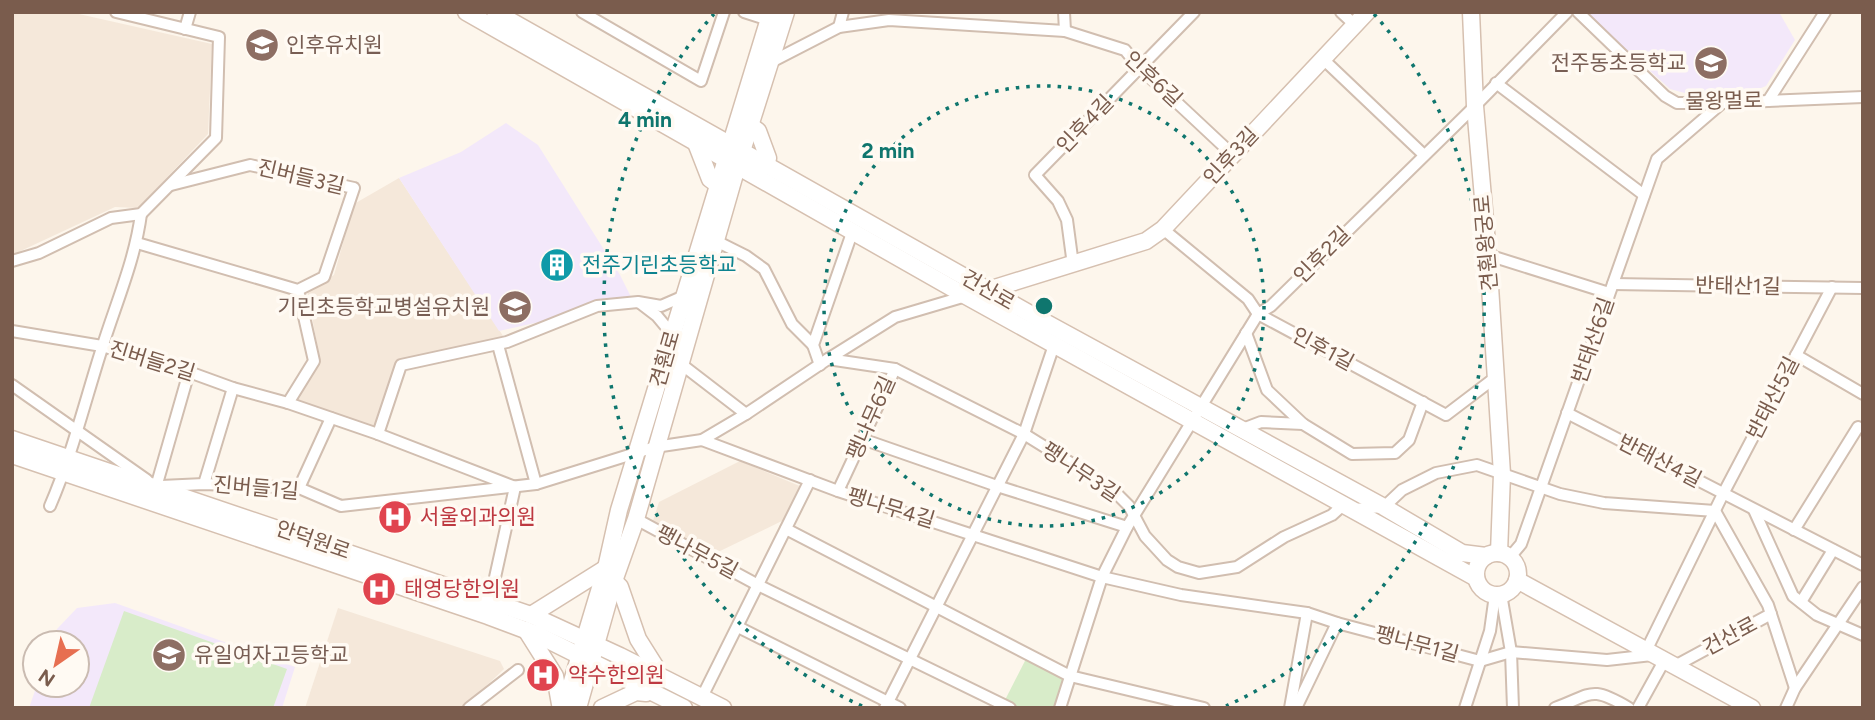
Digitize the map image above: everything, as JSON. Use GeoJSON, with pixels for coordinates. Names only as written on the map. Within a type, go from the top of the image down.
{"type":"FeatureCollection","features":[{"type":"Feature","properties":{"kind":"street","name":"진버들3길"},"geometry":{"type":"LineString","coordinates":[[116,12],[219,37],[216,138],[141,214]]}},
{"type":"Feature","properties":{"kind":"street"},"geometry":{"type":"LineString","coordinates":[[185,29],[190,12]]}},
{"type":"Feature","properties":{"kind":"street","name":"건산로"},"geometry":{"type":"LineString","coordinates":[[466,12],[696,143],[766,166],[988,290],[1348,507],[1476,578],[1483,590],[1498,594]]}},
{"type":"Feature","properties":{"kind":"street","name":"건산로"},"geometry":{"type":"LineString","coordinates":[[495,12],[853,230],[1054,345],[1196,415],[1240,430],[1384,507],[1462,553],[1498,555]]}},
{"type":"Feature","properties":{"kind":"street"},"geometry":{"type":"LineString","coordinates":[[582,12],[701,81],[724,12]]}},
{"type":"Feature","properties":{"kind":"street"},"geometry":{"type":"LineString","coordinates":[[744,12],[770,16]]}},
{"type":"Feature","properties":{"kind":"street","name":"견훤로"},"geometry":{"type":"LineString","coordinates":[[569,707],[610,575],[619,510],[718,185],[751,126],[786,12]]}},
{"type":"Feature","properties":{"kind":"street"},"geometry":{"type":"LineString","coordinates":[[839,27],[843,12]]}},
{"type":"Feature","properties":{"kind":"street"},"geometry":{"type":"LineString","coordinates":[[1064,12],[1065,31]]}},
{"type":"Feature","properties":{"kind":"street","name":"인후4길"},"geometry":{"type":"LineString","coordinates":[[1073,265],[1067,220],[1058,201],[1035,175],[1194,12]]}},
{"type":"Feature","properties":{"kind":"street"},"geometry":{"type":"LineString","coordinates":[[1341,12],[1355,25]]}},
{"type":"Feature","properties":{"kind":"street","name":"인후3길"},"geometry":{"type":"LineString","coordinates":[[966,296],[1146,242],[1163,229],[1367,12]]}},
{"type":"Feature","properties":{"kind":"street","name":"견훤왕궁로"},"geometry":{"type":"LineString","coordinates":[[1472,12],[1475,106],[1503,474],[1498,555]]}},
{"type":"Feature","properties":{"kind":"street","name":"인후2길"},"geometry":{"type":"LineString","coordinates":[[1196,415],[1258,314],[1270,306],[1475,106],[1566,12]]}},
{"type":"Feature","properties":{"kind":"street","name":"물왕멀로"},"geometry":{"type":"LineString","coordinates":[[1578,12],[1665,96],[1677,103],[1863,97]]}},
{"type":"Feature","properties":{"kind":"street"},"geometry":{"type":"LineString","coordinates":[[1768,100],[1825,12]]}},
{"type":"Feature","properties":{"kind":"street","name":"견훤로"},"geometry":{"type":"LineString","coordinates":[[610,575],[636,519],[681,364],[716,241],[734,156],[770,16]]}},
{"type":"Feature","properties":{"kind":"street","name":"인후6길"},"geometry":{"type":"LineString","coordinates":[[773,61],[839,27],[890,16],[1065,31],[1125,50],[1140,68],[1233,155]]}},
{"type":"Feature","properties":{"kind":"street"},"geometry":{"type":"LineString","coordinates":[[1323,59],[1424,155]]}},
{"type":"Feature","properties":{"kind":"street"},"geometry":{"type":"LineString","coordinates":[[1496,83],[1644,195]]}},
{"type":"Feature","properties":{"kind":"street","name":"반태산6길"},"geometry":{"type":"LineString","coordinates":[[1498,555],[1521,544],[1657,159],[1723,103]]}},
{"type":"Feature","properties":{"kind":"street"},"geometry":{"type":"LineString","coordinates":[[751,126],[758,131],[768,158],[766,166]]}},
{"type":"Feature","properties":{"kind":"street"},"geometry":{"type":"LineString","coordinates":[[696,143],[711,181],[718,185]]}},
{"type":"Feature","properties":{"kind":"street","name":"진버들3길"},"geometry":{"type":"LineString","coordinates":[[171,185],[250,165],[354,188],[324,278],[298,290]]}},
{"type":"Feature","properties":{"kind":"street"},"geometry":{"type":"LineString","coordinates":[[12,261],[39,253],[111,218],[141,214],[137,243],[66,465],[50,506]]}},
{"type":"Feature","properties":{"kind":"street","name":"인후1길"},"geometry":{"type":"LineString","coordinates":[[1163,229],[1248,299],[1258,314],[1446,415],[1496,377]]}},
{"type":"Feature","properties":{"kind":"street"},"geometry":{"type":"LineString","coordinates":[[813,345],[853,230]]}},
{"type":"Feature","properties":{"kind":"street"},"geometry":{"type":"LineString","coordinates":[[716,241],[764,269],[792,324],[813,345],[824,362]]}},
{"type":"Feature","properties":{"kind":"street"},"geometry":{"type":"LineString","coordinates":[[137,243],[298,290],[314,361],[288,403]]}},
{"type":"Feature","properties":{"kind":"street","name":"반태산1길"},"geometry":{"type":"LineString","coordinates":[[1488,255],[1611,288],[1863,288]]}},
{"type":"Feature","properties":{"kind":"street","name":"반태산5길"},"geometry":{"type":"LineString","coordinates":[[1638,708],[1715,510],[1832,287]]}},
{"type":"Feature","properties":{"kind":"street"},"geometry":{"type":"LineString","coordinates":[[658,310],[684,296]]}},
{"type":"Feature","properties":{"kind":"street"},"geometry":{"type":"LineString","coordinates":[[655,447],[702,440],[895,317],[966,296]]}},
{"type":"Feature","properties":{"kind":"street"},"geometry":{"type":"LineString","coordinates":[[378,434],[401,365],[498,345],[597,306],[638,302],[658,310],[672,334]]}},
{"type":"Feature","properties":{"kind":"street","name":"진버들2길"},"geometry":{"type":"LineString","coordinates":[[12,331],[102,346],[189,372],[378,434],[515,487]]}},
{"type":"Feature","properties":{"kind":"street"},"geometry":{"type":"LineString","coordinates":[[1246,333],[1267,390],[1303,424],[1352,454],[1395,453],[1409,440],[1423,402]]}},
{"type":"Feature","properties":{"kind":"street"},"geometry":{"type":"LineString","coordinates":[[498,345],[536,484]]}},
{"type":"Feature","properties":{"kind":"street"},"geometry":{"type":"LineString","coordinates":[[886,704],[1024,434],[1054,345]]}},
{"type":"Feature","properties":{"kind":"street"},"geometry":{"type":"LineString","coordinates":[[1796,355],[1863,394]]}},
{"type":"Feature","properties":{"kind":"street","name":"팽나무6길"},"geometry":{"type":"LineString","coordinates":[[824,362],[895,369],[838,491]]}},
{"type":"Feature","properties":{"kind":"street","name":"견훤로"},"geometry":{"type":"LineString","coordinates":[[681,364],[746,414]]}},
{"type":"Feature","properties":{"kind":"street"},"geometry":{"type":"LineString","coordinates":[[895,369],[1024,434]]}},
{"type":"Feature","properties":{"kind":"street"},"geometry":{"type":"LineString","coordinates":[[12,385],[156,486],[189,372]]}},
{"type":"Feature","properties":{"kind":"street"},"geometry":{"type":"LineString","coordinates":[[204,484],[233,388]]}},
{"type":"Feature","properties":{"kind":"street","name":"반태산4길"},"geometry":{"type":"LineString","coordinates":[[1567,413],[1863,565]]}},
{"type":"Feature","properties":{"kind":"street","name":"팽나무3길"},"geometry":{"type":"LineString","coordinates":[[1060,708],[1102,577],[1127,527],[1196,415]]}},
{"type":"Feature","properties":{"kind":"street"},"geometry":{"type":"LineString","coordinates":[[299,488],[331,418]]}},
{"type":"Feature","properties":{"kind":"street"},"geometry":{"type":"LineString","coordinates":[[1240,430],[1261,422],[1303,424]]}},
{"type":"Feature","properties":{"kind":"street"},"geometry":{"type":"LineString","coordinates":[[1794,530],[1858,427]]}},
{"type":"Feature","properties":{"kind":"street","name":"팽나무3길"},"geometry":{"type":"LineString","coordinates":[[1024,434],[1111,488],[1129,506],[1134,516]]}},
{"type":"Feature","properties":{"kind":"street","name":"안덕원로"},"geometry":{"type":"LineString","coordinates":[[12,439],[66,465],[529,623],[591,641],[723,708]]}},
{"type":"Feature","properties":{"kind":"street"},"geometry":{"type":"LineString","coordinates":[[862,439],[1127,527]]}},
{"type":"Feature","properties":{"kind":"street"},"geometry":{"type":"LineString","coordinates":[[702,440],[810,480]]}},
{"type":"Feature","properties":{"kind":"street","name":"진버들1길"},"geometry":{"type":"LineString","coordinates":[[156,486],[204,484],[299,488],[341,506],[536,484],[655,447]]}},
{"type":"Feature","properties":{"kind":"street","name":"안덕원로"},"geometry":{"type":"LineString","coordinates":[[12,455],[156,486],[490,600],[585,658],[684,708]]}},
{"type":"Feature","properties":{"kind":"street"},"geometry":{"type":"LineString","coordinates":[[1134,516],[1145,536],[1167,560],[1178,567],[1199,573],[1237,567],[1284,537],[1348,507],[1384,507],[1402,490],[1436,473],[1477,465],[1560,494],[1604,503],[1715,510],[1771,614]]}},
{"type":"Feature","properties":{"kind":"street","name":"팽나무4길"},"geometry":{"type":"LineString","coordinates":[[810,480],[1102,577]]}},
{"type":"Feature","properties":{"kind":"street","name":"팽나무5길"},"geometry":{"type":"LineString","coordinates":[[702,697],[810,480]]}},
{"type":"Feature","properties":{"kind":"street"},"geometry":{"type":"LineString","coordinates":[[490,600],[515,487]]}},
{"type":"Feature","properties":{"kind":"street"},"geometry":{"type":"LineString","coordinates":[[1753,509],[1797,599],[1817,615],[1863,635]]}},
{"type":"Feature","properties":{"kind":"street","name":"팽나무5길"},"geometry":{"type":"LineString","coordinates":[[636,519],[758,585],[910,659]]}},
{"type":"Feature","properties":{"kind":"street"},"geometry":{"type":"LineString","coordinates":[[786,529],[1070,676],[1204,708]]}},
{"type":"Feature","properties":{"kind":"street"},"geometry":{"type":"LineString","coordinates":[[1797,599],[1833,550]]}},
{"type":"Feature","properties":{"kind":"street"},"geometry":{"type":"LineString","coordinates":[[1476,578],[1478,565],[1498,555],[1517,567],[1517,580],[1511,589],[1498,594]]}},
{"type":"Feature","properties":{"kind":"street"},"geometry":{"type":"LineString","coordinates":[[569,707],[559,704],[555,676],[529,623],[610,575],[620,587],[638,639],[655,666],[654,672]]}},
{"type":"Feature","properties":{"kind":"street","name":"팽나무1길"},"geometry":{"type":"LineString","coordinates":[[1102,577],[1181,595],[1307,612],[1338,623],[1480,661],[1465,708]]}},
{"type":"Feature","properties":{"kind":"street","name":"건산로"},"geometry":{"type":"LineString","coordinates":[[1517,580],[1752,708]]}},
{"type":"Feature","properties":{"kind":"street"},"geometry":{"type":"LineString","coordinates":[[1786,708],[1795,688],[1863,587]]}},
{"type":"Feature","properties":{"kind":"street"},"geometry":{"type":"LineString","coordinates":[[1498,594],[1511,652],[1513,708]]}},
{"type":"Feature","properties":{"kind":"street"},"geometry":{"type":"LineString","coordinates":[[1480,661],[1498,594]]}},
{"type":"Feature","properties":{"kind":"street"},"geometry":{"type":"LineString","coordinates":[[1290,708],[1307,612]]}},
{"type":"Feature","properties":{"kind":"street","name":"건산로"},"geometry":{"type":"LineString","coordinates":[[1480,661],[1511,652],[1607,660],[1659,658],[1771,614],[1795,688]]}},
{"type":"Feature","properties":{"kind":"street"},"geometry":{"type":"LineString","coordinates":[[1297,708],[1338,623]]}},
{"type":"Feature","properties":{"kind":"street"},"geometry":{"type":"LineString","coordinates":[[738,627],[886,704],[900,708]]}},
{"type":"Feature","properties":{"kind":"street"},"geometry":{"type":"LineString","coordinates":[[910,659],[1010,708]]}},
{"type":"Feature","properties":{"kind":"street"},"geometry":{"type":"LineString","coordinates":[[469,708],[518,670]]}},
{"type":"Feature","properties":{"kind":"street"},"geometry":{"type":"LineString","coordinates":[[602,708],[636,692],[646,694],[649,689]]}},
{"type":"Feature","properties":{"kind":"street"},"geometry":{"type":"LineString","coordinates":[[1555,708],[1585,694],[1602,693],[1629,708]]}},
{"type":"Feature","properties":{"kind":"shaded area"},"geometry":{"type":"Polygon","coordinates":[[[12,12],[70,12],[212,44],[208,134],[138,208],[115,207],[12,255],[12,12]]]}},
{"type":"Feature","properties":{"kind":"shaded area","name":"전주동초등학교"},"geometry":{"type":"Polygon","coordinates":[[[1585,12],[1779,12],[1795,40],[1766,86],[1738,97],[1703,98],[1670,89],[1585,12]]]}},
{"type":"Feature","properties":{"kind":"shaded area"},"geometry":{"type":"Polygon","coordinates":[[[506,123],[538,145],[620,275],[633,301],[499,331],[399,178],[461,152],[506,123]]]}},
{"type":"Feature","properties":{"kind":"shaded area"},"geometry":{"type":"Polygon","coordinates":[[[399,178],[507,342],[401,365],[378,434],[290,400],[320,360],[307,290],[334,275],[354,204],[399,178]]]}},
{"type":"Feature","properties":{"kind":"shaded area"},"geometry":{"type":"Polygon","coordinates":[[[740,461],[802,487],[788,518],[716,553],[652,524],[659,502],[740,461]]]}},
{"type":"Feature","properties":{"kind":"shaded area","name":"유일여자고등학교"},"geometry":{"type":"Polygon","coordinates":[[[115,603],[295,667],[282,708],[29,708],[32,699],[91,699],[91,629],[57,629],[77,608],[115,603]]]}},
{"type":"Feature","properties":{"kind":"shaded area"},"geometry":{"type":"Polygon","coordinates":[[[338,608],[500,661],[504,669],[463,708],[305,708],[338,608]]]}},
{"type":"Feature","properties":{"kind":"green space","name":"유일여자고등학교"},"geometry":{"type":"Polygon","coordinates":[[[124,611],[287,669],[273,708],[89,708],[124,611]]]}},
{"type":"Feature","properties":{"kind":"green space"},"geometry":{"type":"Polygon","coordinates":[[[1028,655],[1069,678],[1060,708],[1010,708],[1003,704],[1028,655]]]}},
{"type":"Feature","properties":{"kind":"place","name":"인후유치원"},"geometry":{"type":"Point","coordinates":[262,45]}},
{"type":"Feature","properties":{"kind":"place","name":"전주동초등학교"},"geometry":{"type":"Point","coordinates":[1711,63]}},
{"type":"Feature","properties":{"kind":"place","name":"전주기린초등학교"},"geometry":{"type":"Point","coordinates":[557,265]}},
{"type":"Feature","properties":{"kind":"place","name":"기린초등학교병설유치원"},"geometry":{"type":"Point","coordinates":[515,307]}},
{"type":"Feature","properties":{"kind":"place","name":"서울외과의원"},"geometry":{"type":"Point","coordinates":[395,517]}},
{"type":"Feature","properties":{"kind":"place","name":"태영당한의원"},"geometry":{"type":"Point","coordinates":[379,589]}},
{"type":"Feature","properties":{"kind":"place","name":"유일여자고등학교"},"geometry":{"type":"Point","coordinates":[169,655]}},
{"type":"Feature","properties":{"kind":"place","name":"약수한의원"},"geometry":{"type":"Point","coordinates":[543,675]}}]}
